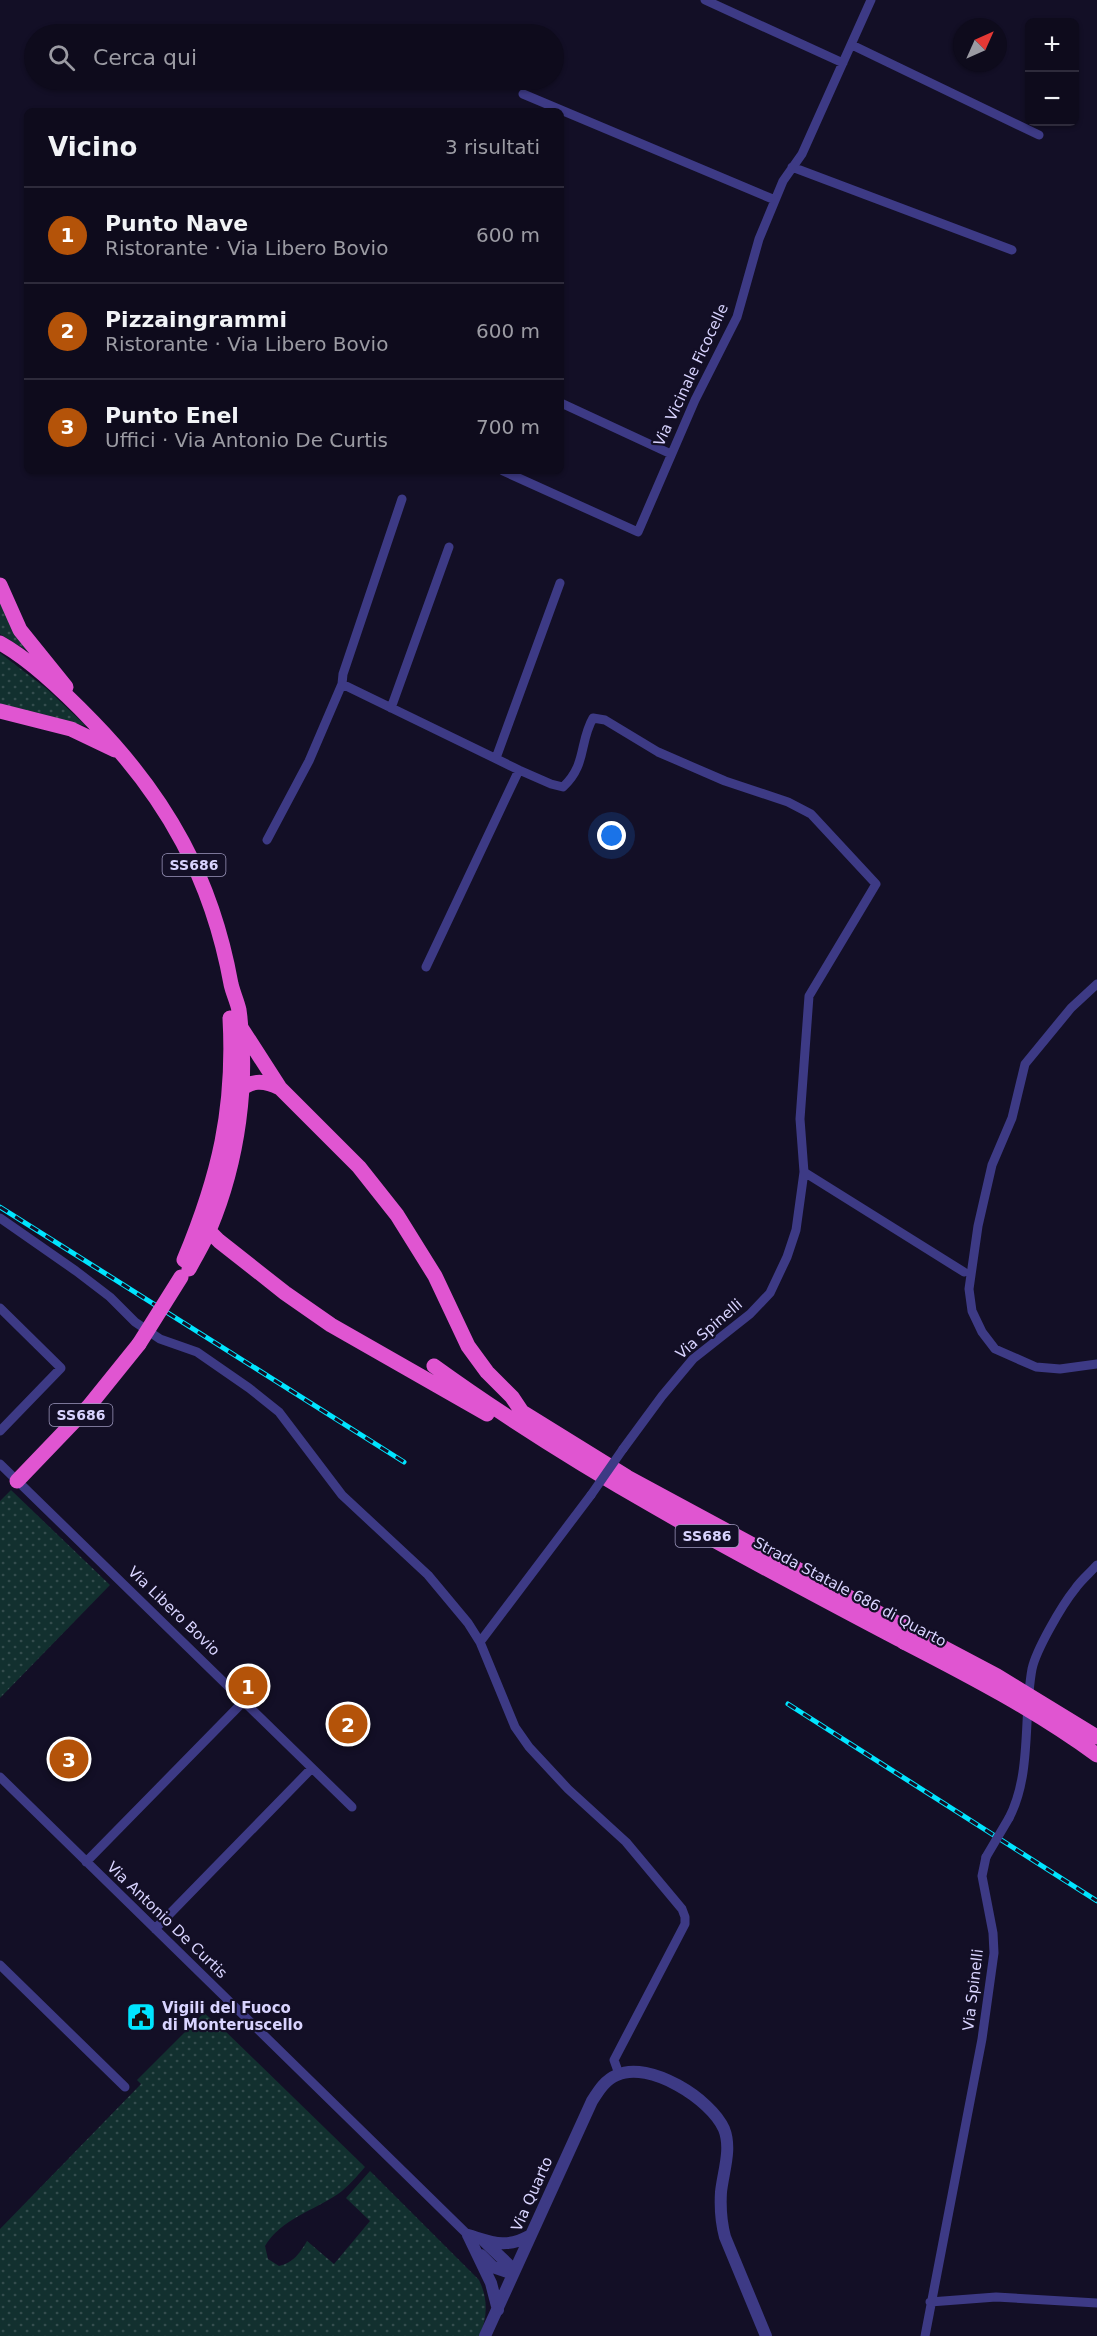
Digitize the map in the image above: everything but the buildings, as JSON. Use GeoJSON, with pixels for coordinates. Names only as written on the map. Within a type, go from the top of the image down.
{"type":"FeatureCollection","features":[{"type":"Feature","properties":{"kind":"highway"},"geometry":{"type":"LineString","coordinates":[[0,585],[20,630],[38,655],[60,677],[76,705]]}},
{"type":"Feature","properties":{"kind":"highway"},"geometry":{"type":"LineString","coordinates":[[0,643],[50,681],[76,705]]}},
{"type":"Feature","properties":{"kind":"highway","name":"SS686"},"geometry":{"type":"LineString","coordinates":[[17,1481],[89,1406],[139,1344],[185,1273],[209,1231],[222,1193],[230,1139],[242,1089],[238,1006],[232,991],[223,944],[203,884],[173,824],[153,793],[123,753],[76,705]]}},
{"type":"Feature","properties":{"kind":"highway"},"geometry":{"type":"LineString","coordinates":[[0,711],[71,729],[123,753]]}},
{"type":"Feature","properties":{"kind":"highway","name":"SS686"},"geometry":{"type":"LineString","coordinates":[[185,1273],[182,1265],[230,1139],[229,1006],[232,991]]}},
{"type":"Feature","properties":{"kind":"highway","name":"SS686"},"geometry":{"type":"LineString","coordinates":[[204,1212],[209,1231],[293,1299],[331,1325],[494,1418],[519,1418],[512,1397],[486,1372],[468,1346],[435,1276],[397,1215],[359,1167],[280,1088],[240,1026]]}},
{"type":"Feature","properties":{"kind":"highway"},"geometry":{"type":"LineString","coordinates":[[229,1104],[242,1089],[255,1082],[266,1082],[280,1088]]}},
{"type":"Feature","properties":{"kind":"highway","name":"SS686"},"geometry":{"type":"LineString","coordinates":[[185,1273],[209,1252],[231,1250]]}},
{"type":"Feature","properties":{"kind":"highway","name":"Strada Statale 686 di Quarto"},"geometry":{"type":"LineString","coordinates":[[434,1366],[519,1418],[657,1509],[907,1636],[1006,1682],[1097,1737]]}},
{"type":"Feature","properties":{"kind":"highway","name":"Strada Statale 686 di Quarto"},"geometry":{"type":"LineString","coordinates":[[907,1636],[1067,1733],[1097,1755]]}},
{"type":"Feature","properties":{"kind":"street"},"geometry":{"type":"LineString","coordinates":[[705,0],[843,63]]}},
{"type":"Feature","properties":{"kind":"street","name":"Via Vicinale Ficocelle"},"geometry":{"type":"LineString","coordinates":[[510,474],[638,532],[695,400],[737,317],[759,239],[783,181],[802,154],[871,0]]}},
{"type":"Feature","properties":{"kind":"street"},"geometry":{"type":"LineString","coordinates":[[852,45],[1039,135]]}},
{"type":"Feature","properties":{"kind":"street"},"geometry":{"type":"LineString","coordinates":[[523,94],[556,108]]}},
{"type":"Feature","properties":{"kind":"street"},"geometry":{"type":"LineString","coordinates":[[564,111],[775,200]]}},
{"type":"Feature","properties":{"kind":"street"},"geometry":{"type":"LineString","coordinates":[[792,167],[1012,250]]}},
{"type":"Feature","properties":{"kind":"street"},"geometry":{"type":"LineString","coordinates":[[564,404],[671,454]]}},
{"type":"Feature","properties":{"kind":"street"},"geometry":{"type":"LineString","coordinates":[[267,840],[309,761],[342,684],[343,674],[402,499]]}},
{"type":"Feature","properties":{"kind":"street"},"geometry":{"type":"LineString","coordinates":[[391,708],[449,546]]}},
{"type":"Feature","properties":{"kind":"street"},"geometry":{"type":"LineString","coordinates":[[496,758],[560,583]]}},
{"type":"Feature","properties":{"kind":"street"},"geometry":{"type":"LineString","coordinates":[[342,684],[519,770],[426,968]]}},
{"type":"Feature","properties":{"kind":"street","name":"Via Spinelli"},"geometry":{"type":"LineString","coordinates":[[480,1642],[591,1495],[662,1396],[693,1359],[750,1314],[770,1293],[788,1257],[796,1230],[804,1172],[800,1119],[808,996],[876,884],[811,814],[788,802],[725,781],[658,752],[605,720],[593,718],[588,726],[582,756],[572,778],[563,787],[519,770]]}},
{"type":"Feature","properties":{"kind":"street"},"geometry":{"type":"LineString","coordinates":[[1097,984],[1071,1008],[1025,1064],[1012,1118],[992,1166],[967,1274],[972,1311],[982,1332],[995,1349],[1036,1367],[1060,1369],[1097,1364]]}},
{"type":"Feature","properties":{"kind":"street"},"geometry":{"type":"LineString","coordinates":[[804,1172],[967,1274]]}},
{"type":"Feature","properties":{"kind":"street"},"geometry":{"type":"LineString","coordinates":[[0,1218],[111,1297],[121,1311],[135,1322],[160,1339],[197,1352],[279,1412],[342,1495],[428,1575],[453,1603],[480,1642],[515,1727],[529,1747],[568,1789],[626,1842],[684,1913],[685,1924],[614,2060],[619,2074],[641,2072],[669,2082],[699,2100],[714,2114],[723,2127],[727,2142],[721,2192],[721,2222],[766,2336]]}},
{"type":"Feature","properties":{"kind":"street"},"geometry":{"type":"LineString","coordinates":[[0,1308],[61,1368],[0,1431]]}},
{"type":"Feature","properties":{"kind":"street","name":"Via Libero Bovio"},"geometry":{"type":"LineString","coordinates":[[0,1464],[352,1807]]}},
{"type":"Feature","properties":{"kind":"street","name":"Via Spinelli"},"geometry":{"type":"LineString","coordinates":[[925,2336],[982,2039],[994,1953],[993,1933],[982,1876],[986,1857],[1016,1805],[1022,1770],[1032,1668],[1040,1648],[1074,1589],[1097,1565]]}},
{"type":"Feature","properties":{"kind":"street"},"geometry":{"type":"LineString","coordinates":[[86,1862],[244,1701]]}},
{"type":"Feature","properties":{"kind":"street"},"geometry":{"type":"LineString","coordinates":[[155,1929],[312,1768]]}},
{"type":"Feature","properties":{"kind":"street","name":"Via Antonio De Curtis"},"geometry":{"type":"LineString","coordinates":[[0,1777],[468,2235]]}},
{"type":"Feature","properties":{"kind":"street"},"geometry":{"type":"LineString","coordinates":[[0,1965],[124,2087]]}},
{"type":"Feature","properties":{"kind":"street","name":"Via Quarto"},"geometry":{"type":"LineString","coordinates":[[485,2336],[592,2101],[605,2082],[619,2074]]}},
{"type":"Feature","properties":{"kind":"street"},"geometry":{"type":"LineString","coordinates":[[468,2235],[478,2244],[493,2267],[513,2274]]}},
{"type":"Feature","properties":{"kind":"street"},"geometry":{"type":"LineString","coordinates":[[478,2244],[505,2245],[529,2236]]}},
{"type":"Feature","properties":{"kind":"street"},"geometry":{"type":"LineString","coordinates":[[478,2244],[498,2310]]}},
{"type":"Feature","properties":{"kind":"street"},"geometry":{"type":"LineString","coordinates":[[930,2302],[996,2297],[1097,2303]]}},
{"type":"Feature","properties":{"kind":"green space"},"geometry":{"type":"Polygon","coordinates":[[[0,600],[27,647],[26,650],[0,634],[0,600]]]}},
{"type":"Feature","properties":{"kind":"green space"},"geometry":{"type":"Polygon","coordinates":[[[0,653],[47,689],[86,726],[0,706],[0,653]]]}},
{"type":"Feature","properties":{"kind":"green space"},"geometry":{"type":"Polygon","coordinates":[[[11,1490],[110,1585],[0,1698],[0,1501],[11,1490]]]}},
{"type":"Feature","properties":{"kind":"green space"},"geometry":{"type":"Polygon","coordinates":[[[204,2013],[365,2167],[338,2194],[298,2216],[280,2229],[265,2246],[268,2259],[279,2266],[284,2265],[296,2257],[307,2241],[334,2264],[370,2221],[346,2198],[370,2171],[479,2280],[486,2308],[479,2336],[0,2336],[0,2229],[141,2084],[137,2080],[204,2013]]]}},
{"type":"Feature","properties":{"kind":"railway"},"geometry":{"type":"LineString","coordinates":[[0,1207],[404,1462]]}},
{"type":"Feature","properties":{"kind":"railway"},"geometry":{"type":"LineString","coordinates":[[788,1704],[1097,1901]]}},
{"type":"Feature","properties":{"kind":"place","name":"Punto Nave"},"geometry":{"type":"Point","coordinates":[248,1686]}},
{"type":"Feature","properties":{"kind":"place","name":"Pizzaingrammi"},"geometry":{"type":"Point","coordinates":[348,1724]}},
{"type":"Feature","properties":{"kind":"place","name":"Punto Enel"},"geometry":{"type":"Point","coordinates":[69,1759]}},
{"type":"Feature","properties":{"kind":"place","name":"Vigili del Fuoco di Monteruscello"},"geometry":{"type":"Point","coordinates":[141,2017]}}]}
